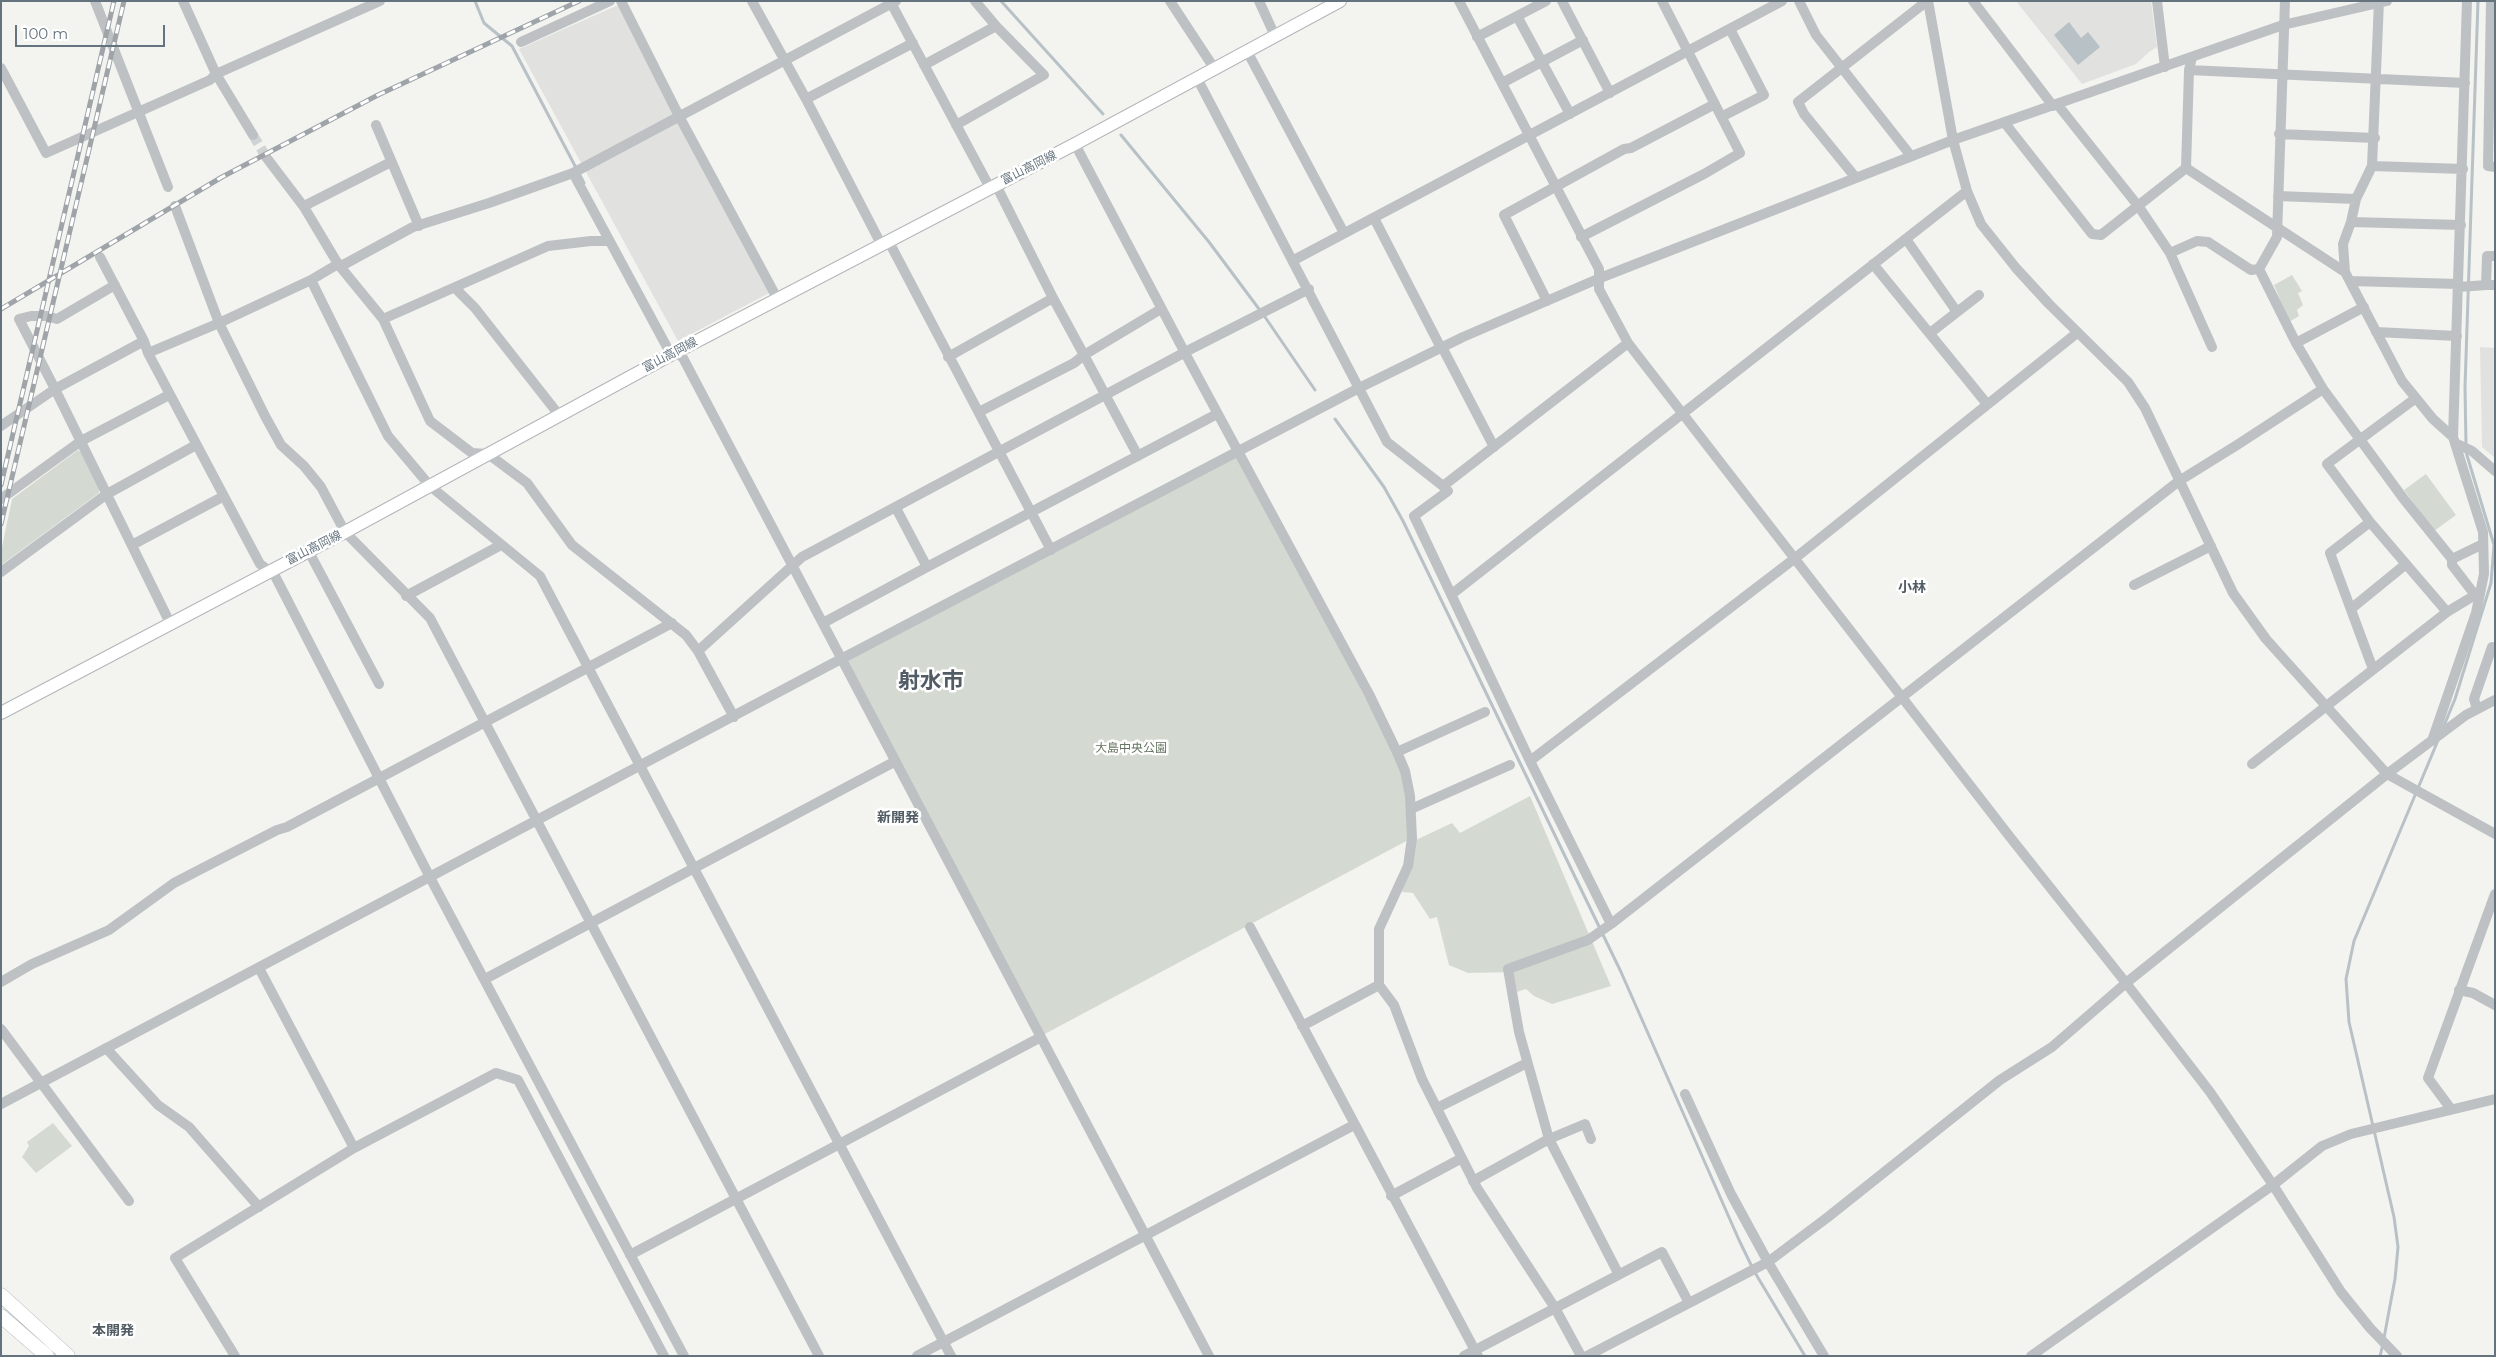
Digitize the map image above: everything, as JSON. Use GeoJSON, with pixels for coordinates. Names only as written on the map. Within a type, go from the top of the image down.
{"type":"FeatureCollection","features":[{"type":"Feature","properties":{"kind":"highway"},"geometry":{"type":"LineString","coordinates":[[1,1296],[68,1356]]}},
{"type":"Feature","properties":{"kind":"highway"},"geometry":{"type":"LineString","coordinates":[[1,1316],[47,1356]]}},
{"type":"Feature","properties":{"kind":"main road","name":"富山高岡線"},"geometry":{"type":"LineString","coordinates":[[1,713],[171,625],[777,298],[1075,144],[1340,1]]}},
{"type":"Feature","properties":{"kind":"street"},"geometry":{"type":"LineString","coordinates":[[94,1],[168,187]]}},
{"type":"Feature","properties":{"kind":"street"},"geometry":{"type":"LineString","coordinates":[[183,1],[216,74],[253,136]]}},
{"type":"Feature","properties":{"kind":"street"},"geometry":{"type":"LineString","coordinates":[[1,68],[46,153],[139,113],[210,80],[216,74],[380,1]]}},
{"type":"Feature","properties":{"kind":"street"},"geometry":{"type":"LineString","coordinates":[[521,42],[610,1]]}},
{"type":"Feature","properties":{"kind":"street"},"geometry":{"type":"LineString","coordinates":[[621,1],[679,116],[777,298]]}},
{"type":"Feature","properties":{"kind":"street"},"geometry":{"type":"LineString","coordinates":[[752,1],[979,412],[1051,550]]}},
{"type":"Feature","properties":{"kind":"street"},"geometry":{"type":"LineString","coordinates":[[956,125],[1044,75],[996,26],[975,1]]}},
{"type":"Feature","properties":{"kind":"street"},"geometry":{"type":"LineString","coordinates":[[1170,1],[1214,68]]}},
{"type":"Feature","properties":{"kind":"street"},"geometry":{"type":"LineString","coordinates":[[1259,1],[1275,36]]}},
{"type":"Feature","properties":{"kind":"street"},"geometry":{"type":"LineString","coordinates":[[1459,1],[1598,269],[1600,278],[1599,289],[1628,343],[1901,697],[2210,1092],[2273,1185],[2341,1292],[2370,1328],[2397,1356]]}},
{"type":"Feature","properties":{"kind":"street"},"geometry":{"type":"LineString","coordinates":[[1478,37],[1546,1]]}},
{"type":"Feature","properties":{"kind":"street"},"geometry":{"type":"LineString","coordinates":[[1562,1],[1610,93]]}},
{"type":"Feature","properties":{"kind":"street"},"geometry":{"type":"LineString","coordinates":[[1294,260],[1782,1]]}},
{"type":"Feature","properties":{"kind":"street"},"geometry":{"type":"LineString","coordinates":[[1799,1],[1816,35],[1910,156]]}},
{"type":"Feature","properties":{"kind":"street"},"geometry":{"type":"LineString","coordinates":[[1972,1],[2139,207],[2170,253],[2212,347]]}},
{"type":"Feature","properties":{"kind":"street"},"geometry":{"type":"LineString","coordinates":[[2156,1],[2165,67]]}},
{"type":"Feature","properties":{"kind":"street"},"geometry":{"type":"LineString","coordinates":[[2258,269],[2277,237],[2285,1]]}},
{"type":"Feature","properties":{"kind":"street"},"geometry":{"type":"LineString","coordinates":[[2467,1],[2461,225],[2474,286]]}},
{"type":"Feature","properties":{"kind":"street"},"geometry":{"type":"LineString","coordinates":[[2491,1],[2493,39],[2488,166],[2495,167]]}},
{"type":"Feature","properties":{"kind":"street"},"geometry":{"type":"LineString","coordinates":[[148,353],[219,323],[310,280],[338,264],[343,265],[419,226],[573,173],[892,2],[956,125],[993,187],[1138,456]]}},
{"type":"Feature","properties":{"kind":"street"},"geometry":{"type":"LineString","coordinates":[[1581,237],[1704,174],[1740,153],[1664,2]]}},
{"type":"Feature","properties":{"kind":"street"},"geometry":{"type":"LineString","coordinates":[[1856,178],[1804,114],[1798,102],[1930,2],[1953,140],[1967,191],[1981,224],[1999,248],[2077,333],[2128,382],[2145,408],[2208,544],[2211,546],[2234,593],[2266,640],[2387,774],[2495,834]]}},
{"type":"Feature","properties":{"kind":"street"},"geometry":{"type":"LineString","coordinates":[[1,1104],[841,659],[1359,388],[1442,348],[1600,278],[1910,156],[2283,26],[2382,2],[2372,166],[2356,199],[2351,222],[2343,244],[2348,276],[2402,381],[2454,440],[2472,451],[2495,471]]}},
{"type":"Feature","properties":{"kind":"street"},"geometry":{"type":"LineString","coordinates":[[1517,16],[1570,114]]}},
{"type":"Feature","properties":{"kind":"street"},"geometry":{"type":"LineString","coordinates":[[924,65],[996,26]]}},
{"type":"Feature","properties":{"kind":"street"},"geometry":{"type":"LineString","coordinates":[[1723,116],[1764,95],[1730,29]]}},
{"type":"Feature","properties":{"kind":"street"},"geometry":{"type":"LineString","coordinates":[[1502,83],[1582,40]]}},
{"type":"Feature","properties":{"kind":"street"},"geometry":{"type":"LineString","coordinates":[[806,99],[912,43]]}},
{"type":"Feature","properties":{"kind":"street"},"geometry":{"type":"LineString","coordinates":[[1246,51],[1344,233]]}},
{"type":"Feature","properties":{"kind":"street"},"geometry":{"type":"LineString","coordinates":[[2004,122],[2092,234],[2101,235],[2139,207],[2186,168],[2189,70],[2192,57]]}},
{"type":"Feature","properties":{"kind":"street"},"geometry":{"type":"LineString","coordinates":[[2189,70],[2465,83]]}},
{"type":"Feature","properties":{"kind":"street"},"geometry":{"type":"LineString","coordinates":[[1197,78],[1388,442],[1444,486],[1628,343]]}},
{"type":"Feature","properties":{"kind":"street"},"geometry":{"type":"LineString","coordinates":[[1547,301],[1504,215],[1624,149],[1631,148],[1715,104]]}},
{"type":"Feature","properties":{"kind":"street"},"geometry":{"type":"LineString","coordinates":[[376,125],[419,226]]}},
{"type":"Feature","properties":{"kind":"street"},"geometry":{"type":"LineString","coordinates":[[2280,134],[2375,138]]}},
{"type":"Feature","properties":{"kind":"street"},"geometry":{"type":"LineString","coordinates":[[1075,144],[1217,414],[1369,694],[1398,752],[1405,771],[1411,809],[1412,838],[1408,866],[1379,929],[1379,985],[1394,1005],[1422,1080],[1473,1181],[1555,1308],[1582,1356]]}},
{"type":"Feature","properties":{"kind":"street"},"geometry":{"type":"LineString","coordinates":[[266,157],[304,206],[338,264],[383,319],[430,421],[472,453],[488,454],[527,483],[572,545],[686,635],[698,651],[734,717]]}},
{"type":"Feature","properties":{"kind":"street"},"geometry":{"type":"LineString","coordinates":[[304,206],[391,162]]}},
{"type":"Feature","properties":{"kind":"street"},"geometry":{"type":"LineString","coordinates":[[2372,166],[2463,169]]}},
{"type":"Feature","properties":{"kind":"street"},"geometry":{"type":"LineString","coordinates":[[2186,168],[2348,276],[2474,286]]}},
{"type":"Feature","properties":{"kind":"street"},"geometry":{"type":"LineString","coordinates":[[573,173],[608,242],[668,349],[676,352],[683,358],[894,762],[1209,1356]]}},
{"type":"Feature","properties":{"kind":"street"},"geometry":{"type":"LineString","coordinates":[[1452,594],[1967,191]]}},
{"type":"Feature","properties":{"kind":"street"},"geometry":{"type":"LineString","coordinates":[[2278,196],[2356,199]]}},
{"type":"Feature","properties":{"kind":"street"},"geometry":{"type":"LineString","coordinates":[[175,206],[219,323],[264,416],[281,445],[304,466],[321,487],[345,532],[406,596],[430,618],[820,1356]]}},
{"type":"Feature","properties":{"kind":"street"},"geometry":{"type":"LineString","coordinates":[[1374,218],[1494,447]]}},
{"type":"Feature","properties":{"kind":"street"},"geometry":{"type":"LineString","coordinates":[[2351,222],[2461,225]]}},
{"type":"Feature","properties":{"kind":"street"},"geometry":{"type":"LineString","coordinates":[[1906,238],[1957,312]]}},
{"type":"Feature","properties":{"kind":"street"},"geometry":{"type":"LineString","coordinates":[[383,319],[548,246],[591,240],[608,242]]}},
{"type":"Feature","properties":{"kind":"street"},"geometry":{"type":"LineString","coordinates":[[2170,253],[2197,241],[2208,242],[2251,270],[2258,269]]}},
{"type":"Feature","properties":{"kind":"street"},"geometry":{"type":"LineString","coordinates":[[2432,741],[2476,613],[2478,594],[2484,574],[2483,532],[2454,440],[2457,336],[2474,286],[2487,256],[2495,256]]}},
{"type":"Feature","properties":{"kind":"street"},"geometry":{"type":"LineString","coordinates":[[100,257],[144,341],[169,395],[260,564],[274,574],[430,877],[684,1356]]}},
{"type":"Feature","properties":{"kind":"street"},"geometry":{"type":"LineString","coordinates":[[1873,264],[1987,404]]}},
{"type":"Feature","properties":{"kind":"street"},"geometry":{"type":"LineString","coordinates":[[2258,269],[2296,343],[2323,389],[2452,559],[2452,565],[2478,594]]}},
{"type":"Feature","properties":{"kind":"street"},"geometry":{"type":"LineString","coordinates":[[310,280],[388,436],[430,486],[540,576],[951,1356]]}},
{"type":"Feature","properties":{"kind":"street"},"geometry":{"type":"LineString","coordinates":[[115,286],[57,319],[46,316],[31,316],[19,320],[55,388],[171,625]]}},
{"type":"Feature","properties":{"kind":"street"},"geometry":{"type":"LineString","coordinates":[[455,288],[475,308],[559,415]]}},
{"type":"Feature","properties":{"kind":"street"},"geometry":{"type":"LineString","coordinates":[[698,651],[802,557],[1309,289]]}},
{"type":"Feature","properties":{"kind":"street"},"geometry":{"type":"LineString","coordinates":[[1930,333],[1979,295]]}},
{"type":"Feature","properties":{"kind":"street"},"geometry":{"type":"LineString","coordinates":[[948,357],[1053,298]]}},
{"type":"Feature","properties":{"kind":"street"},"geometry":{"type":"LineString","coordinates":[[2296,343],[2364,307]]}},
{"type":"Feature","properties":{"kind":"street"},"geometry":{"type":"LineString","coordinates":[[979,412],[1074,363],[1084,355],[1161,309]]}},
{"type":"Feature","properties":{"kind":"street"},"geometry":{"type":"LineString","coordinates":[[2376,332],[2457,336]]}},
{"type":"Feature","properties":{"kind":"street"},"geometry":{"type":"LineString","coordinates":[[1530,761],[1794,559],[2077,333]]}},
{"type":"Feature","properties":{"kind":"street"},"geometry":{"type":"LineString","coordinates":[[1,426],[55,388],[144,341]]}},
{"type":"Feature","properties":{"kind":"street"},"geometry":{"type":"LineString","coordinates":[[1618,1273],[1549,1139],[1519,1032],[1508,969],[1588,940],[1611,924],[2179,480],[2323,389]]}},
{"type":"Feature","properties":{"kind":"street"},"geometry":{"type":"LineString","coordinates":[[1,499],[81,441],[169,395]]}},
{"type":"Feature","properties":{"kind":"street"},"geometry":{"type":"LineString","coordinates":[[2416,398],[2327,464],[2370,522],[2447,612]]}},
{"type":"Feature","properties":{"kind":"street"},"geometry":{"type":"LineString","coordinates":[[823,623],[1217,414]]}},
{"type":"Feature","properties":{"kind":"street"},"geometry":{"type":"LineString","coordinates":[[1,572],[107,494],[196,445]]}},
{"type":"Feature","properties":{"kind":"street"},"geometry":{"type":"LineString","coordinates":[[1448,491],[1414,516],[1530,761],[1611,924]]}},
{"type":"Feature","properties":{"kind":"street"},"geometry":{"type":"LineString","coordinates":[[132,545],[224,496]]}},
{"type":"Feature","properties":{"kind":"street"},"geometry":{"type":"LineString","coordinates":[[896,508],[927,567]]}},
{"type":"Feature","properties":{"kind":"street"},"geometry":{"type":"LineString","coordinates":[[2370,522],[2330,553],[2346,599],[2352,608],[2373,669]]}},
{"type":"Feature","properties":{"kind":"street"},"geometry":{"type":"LineString","coordinates":[[2452,559],[2483,544]]}},
{"type":"Feature","properties":{"kind":"street"},"geometry":{"type":"LineString","coordinates":[[406,596],[501,546]]}},
{"type":"Feature","properties":{"kind":"street"},"geometry":{"type":"LineString","coordinates":[[2134,585],[2211,546]]}},
{"type":"Feature","properties":{"kind":"street"},"geometry":{"type":"LineString","coordinates":[[308,550],[379,684]]}},
{"type":"Feature","properties":{"kind":"street"},"geometry":{"type":"LineString","coordinates":[[2352,608],[2406,564]]}},
{"type":"Feature","properties":{"kind":"street"},"geometry":{"type":"LineString","coordinates":[[2252,764],[2447,612],[2478,594]]}},
{"type":"Feature","properties":{"kind":"street"},"geometry":{"type":"LineString","coordinates":[[1,982],[32,964],[109,930],[174,883],[380,778],[672,623]]}},
{"type":"Feature","properties":{"kind":"street"},"geometry":{"type":"LineString","coordinates":[[2477,709],[2474,699],[2492,648],[2495,648]]}},
{"type":"Feature","properties":{"kind":"street"},"geometry":{"type":"LineString","coordinates":[[1587,1356],[1768,1262],[1828,1217],[2000,1080],[2052,1047],[2126,983],[2387,774],[2477,709],[2495,700]]}},
{"type":"Feature","properties":{"kind":"street"},"geometry":{"type":"LineString","coordinates":[[1398,752],[1485,712]]}},
{"type":"Feature","properties":{"kind":"street"},"geometry":{"type":"LineString","coordinates":[[485,979],[894,762]]}},
{"type":"Feature","properties":{"kind":"street"},"geometry":{"type":"LineString","coordinates":[[1411,809],[1510,765]]}},
{"type":"Feature","properties":{"kind":"street"},"geometry":{"type":"LineString","coordinates":[[2451,1109],[2428,1078],[2495,894]]}},
{"type":"Feature","properties":{"kind":"street"},"geometry":{"type":"LineString","coordinates":[[1250,927],[1391,1196],[1476,1353]]}},
{"type":"Feature","properties":{"kind":"street"},"geometry":{"type":"LineString","coordinates":[[258,968],[354,1148]]}},
{"type":"Feature","properties":{"kind":"street"},"geometry":{"type":"LineString","coordinates":[[1302,1026],[1379,985]]}},
{"type":"Feature","properties":{"kind":"street"},"geometry":{"type":"LineString","coordinates":[[2459,990],[2473,994],[2495,1005]]}},
{"type":"Feature","properties":{"kind":"street"},"geometry":{"type":"LineString","coordinates":[[1,1030],[129,1201]]}},
{"type":"Feature","properties":{"kind":"street"},"geometry":{"type":"LineString","coordinates":[[630,1255],[1041,1037]]}},
{"type":"Feature","properties":{"kind":"street"},"geometry":{"type":"LineString","coordinates":[[106,1048],[158,1105],[189,1127],[259,1207]]}},
{"type":"Feature","properties":{"kind":"street"},"geometry":{"type":"LineString","coordinates":[[1437,1108],[1527,1063]]}},
{"type":"Feature","properties":{"kind":"street"},"geometry":{"type":"LineString","coordinates":[[235,1356],[175,1258],[354,1148],[496,1073],[518,1080],[664,1356]]}},
{"type":"Feature","properties":{"kind":"street"},"geometry":{"type":"LineString","coordinates":[[1685,1094],[1731,1194],[1768,1262],[1824,1356]]}},
{"type":"Feature","properties":{"kind":"street"},"geometry":{"type":"LineString","coordinates":[[2031,1356],[2273,1185],[2322,1146],[2373,1128],[2495,1099]]}},
{"type":"Feature","properties":{"kind":"street"},"geometry":{"type":"LineString","coordinates":[[1473,1181],[1549,1139],[1585,1124],[1591,1139]]}},
{"type":"Feature","properties":{"kind":"street"},"geometry":{"type":"LineString","coordinates":[[916,1356],[1354,1125]]}},
{"type":"Feature","properties":{"kind":"street"},"geometry":{"type":"LineString","coordinates":[[1391,1196],[1462,1158]]}},
{"type":"Feature","properties":{"kind":"street"},"geometry":{"type":"LineString","coordinates":[[1464,1356],[1476,1353],[1618,1273],[1662,1252],[1689,1303]]}},
{"type":"Feature","properties":{"kind":"shaded area"},"geometry":{"type":"Polygon","coordinates":[[[2016,1],[2151,1],[2157,47],[2136,64],[2082,84],[2016,1]]]}},
{"type":"Feature","properties":{"kind":"shaded area"},"geometry":{"type":"Polygon","coordinates":[[[618,5],[771,292],[678,341],[519,49],[618,5]]]}},
{"type":"Feature","properties":{"kind":"shaded area"},"geometry":{"type":"Polygon","coordinates":[[[2069,22],[2081,38],[2088,32],[2100,47],[2078,65],[2054,35],[2069,22]]]}},
{"type":"Feature","properties":{"kind":"shaded area"},"geometry":{"type":"Polygon","coordinates":[[[2480,347],[2495,348],[2495,458],[2482,447],[2480,347]]]}},
{"type":"Feature","properties":{"kind":"green space"},"geometry":{"type":"Polygon","coordinates":[[[2292,275],[2302,291],[2298,293],[2303,305],[2297,310],[2299,316],[2289,322],[2274,285],[2292,275]]]}},
{"type":"Feature","properties":{"kind":"green space"},"geometry":{"type":"Polygon","coordinates":[[[78,450],[82,453],[99,486],[99,493],[1,565],[1,552],[12,499],[78,450]]]}},
{"type":"Feature","properties":{"kind":"green space","name":"大島中央公園"},"geometry":{"type":"Polygon","coordinates":[[[1237,453],[1404,771],[1412,838],[1041,1036],[843,660],[1237,453]]]}},
{"type":"Feature","properties":{"kind":"green space"},"geometry":{"type":"Polygon","coordinates":[[[2426,474],[2456,515],[2434,531],[2404,490],[2426,474]]]}},
{"type":"Feature","properties":{"kind":"green space"},"geometry":{"type":"Polygon","coordinates":[[[1530,796],[1611,986],[1552,1004],[1534,996],[1526,989],[1517,992],[1513,972],[1468,973],[1449,965],[1437,917],[1430,919],[1413,893],[1402,892],[1416,840],[1452,823],[1460,833],[1530,796]]]}},
{"type":"Feature","properties":{"kind":"green space"},"geometry":{"type":"Polygon","coordinates":[[[53,1123],[72,1146],[36,1173],[22,1157],[29,1146],[27,1142],[53,1123]]]}},
{"type":"Feature","properties":{"kind":"waterway"},"geometry":{"type":"LineString","coordinates":[[475,1],[484,23],[512,46],[584,183]]}},
{"type":"Feature","properties":{"kind":"waterway"},"geometry":{"type":"LineString","coordinates":[[1001,1],[1103,114]]}},
{"type":"Feature","properties":{"kind":"waterway"},"geometry":{"type":"LineString","coordinates":[[2466,445],[2465,387],[2478,1]]}},
{"type":"Feature","properties":{"kind":"waterway"},"geometry":{"type":"LineString","coordinates":[[1121,135],[1209,242],[1259,309]]}},
{"type":"Feature","properties":{"kind":"waterway"},"geometry":{"type":"LineString","coordinates":[[1265,317],[1315,390]]}},
{"type":"Feature","properties":{"kind":"waterway"},"geometry":{"type":"LineString","coordinates":[[1335,419],[1384,487],[1403,521],[1621,972],[1739,1240],[1754,1271],[1805,1356]]}},
{"type":"Feature","properties":{"kind":"waterway"},"geometry":{"type":"LineString","coordinates":[[2443,728],[2455,699],[2491,583],[2494,545],[2466,452]]}},
{"type":"Feature","properties":{"kind":"waterway"},"geometry":{"type":"LineString","coordinates":[[2384,1338],[2395,1279],[2398,1247],[2394,1217],[2349,1022],[2346,979],[2354,941],[2439,738]]}},
{"type":"Feature","properties":{"kind":"waterway"},"geometry":{"type":"LineString","coordinates":[[2380,1356],[2383,1344]]}},
{"type":"Feature","properties":{"kind":"tunnel"},"geometry":{"type":"LineString","coordinates":[[253,135],[266,157]]}},
{"type":"Feature","properties":{"kind":"railway"},"geometry":{"type":"LineString","coordinates":[[1,485],[114,1]]}},
{"type":"Feature","properties":{"kind":"railway"},"geometry":{"type":"LineString","coordinates":[[1,524],[124,1]]}},
{"type":"Feature","properties":{"kind":"railway"},"geometry":{"type":"LineString","coordinates":[[1,309],[222,177],[378,95],[579,1]]}},
{"type":"Feature","properties":{"kind":"district","name":"小林"},"geometry":{"type":"Point","coordinates":[1912,588]}},
{"type":"Feature","properties":{"kind":"district","name":"射水市"},"geometry":{"type":"Point","coordinates":[931,682]}},
{"type":"Feature","properties":{"kind":"district","name":"新開発"},"geometry":{"type":"Point","coordinates":[898,818]}},
{"type":"Feature","properties":{"kind":"district","name":"本開発"},"geometry":{"type":"Point","coordinates":[113,1331]}}]}
